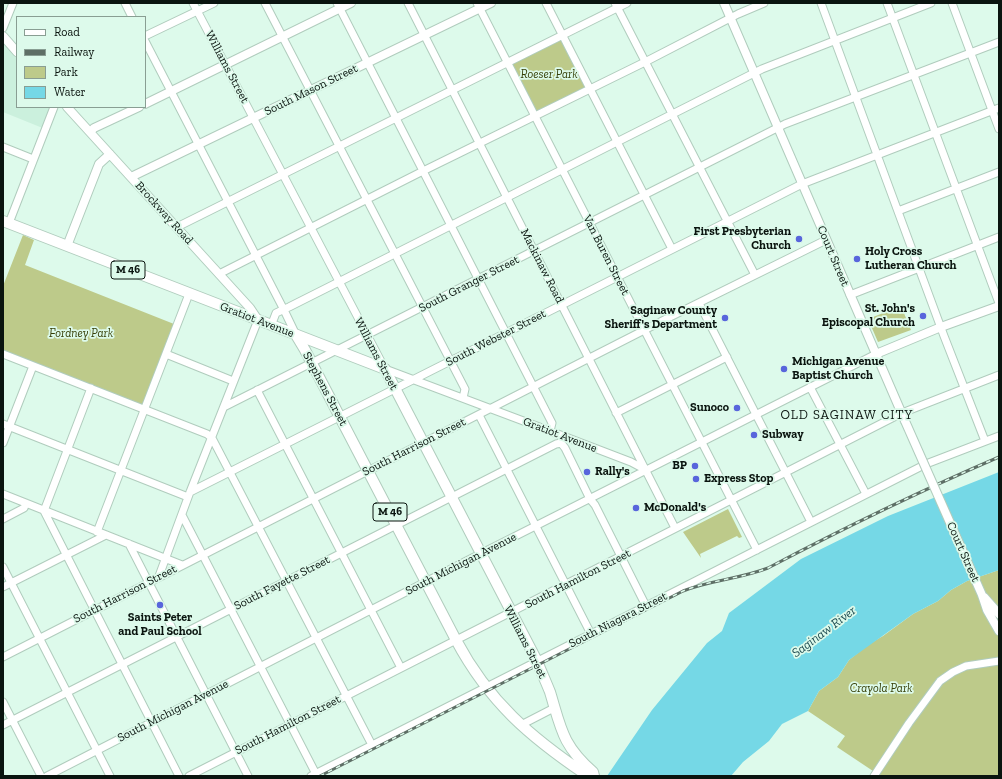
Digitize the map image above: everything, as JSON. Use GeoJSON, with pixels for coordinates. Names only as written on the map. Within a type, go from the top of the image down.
{"type":"FeatureCollection","features":[{"type":"Feature","properties":{"kind":"highway","name":"Gratiot Avenue"},"geometry":{"type":"LineString","coordinates":[[6,222],[385,369]]}},
{"type":"Feature","properties":{"kind":"highway","name":"Stephens Street"},"geometry":{"type":"LineString","coordinates":[[296,335],[456,640],[471,666],[486,687],[500,705],[521,725]]}},
{"type":"Feature","properties":{"kind":"highway","name":"Williams Street"},"geometry":{"type":"LineString","coordinates":[[385,369],[536,661],[547,685],[562,733],[568,745],[582,762],[593,772],[594,776]]}},
{"type":"Feature","properties":{"kind":"highway","name":"M 46"},"geometry":{"type":"LineString","coordinates":[[521,725],[547,748],[588,776]]}},
{"type":"Feature","properties":{"kind":"main road"},"geometry":{"type":"LineString","coordinates":[[146,104],[283,37],[338,6],[351,3]]}},
{"type":"Feature","properties":{"kind":"main road","name":"South Mason Street"},"geometry":{"type":"LineString","coordinates":[[131,177],[425,35],[479,6],[491,3]]}},
{"type":"Feature","properties":{"kind":"main road","name":"Court Street"},"geometry":{"type":"LineString","coordinates":[[724,3],[982,595]]}},
{"type":"Feature","properties":{"kind":"main road"},"geometry":{"type":"LineString","coordinates":[[3,36],[16,51]]}},
{"type":"Feature","properties":{"kind":"main road","name":"Brockway Road"},"geometry":{"type":"LineString","coordinates":[[68,108],[250,308],[258,320]]}},
{"type":"Feature","properties":{"kind":"main road"},"geometry":{"type":"LineString","coordinates":[[90,132],[94,128],[137,108]]}},
{"type":"Feature","properties":{"kind":"main road"},"geometry":{"type":"LineString","coordinates":[[67,246],[100,164],[110,154]]}},
{"type":"Feature","properties":{"kind":"main road"},"geometry":{"type":"LineString","coordinates":[[876,354],[999,304]]}},
{"type":"Feature","properties":{"kind":"main road"},"geometry":{"type":"LineString","coordinates":[[982,595],[999,614]]}},
{"type":"Feature","properties":{"kind":"main road"},"geometry":{"type":"LineString","coordinates":[[982,595],[987,610],[999,631]]}},
{"type":"Feature","properties":{"kind":"street"},"geometry":{"type":"LineString","coordinates":[[3,28],[13,3]]}},
{"type":"Feature","properties":{"kind":"street"},"geometry":{"type":"LineString","coordinates":[[125,3],[132,16]]}},
{"type":"Feature","properties":{"kind":"street","name":"Williams Street"},"geometry":{"type":"LineString","coordinates":[[193,3],[385,369]]}},
{"type":"Feature","properties":{"kind":"street"},"geometry":{"type":"LineString","coordinates":[[146,36],[214,3]]}},
{"type":"Feature","properties":{"kind":"street"},"geometry":{"type":"LineString","coordinates":[[265,3],[465,389],[462,398]]}},
{"type":"Feature","properties":{"kind":"street","name":"Mackinaw Road"},"geometry":{"type":"LineString","coordinates":[[408,3],[675,528]]}},
{"type":"Feature","properties":{"kind":"street"},"geometry":{"type":"LineString","coordinates":[[546,3],[672,249]]}},
{"type":"Feature","properties":{"kind":"street"},"geometry":{"type":"LineString","coordinates":[[177,227],[562,35],[616,5],[626,3]]}},
{"type":"Feature","properties":{"kind":"street"},"geometry":{"type":"LineString","coordinates":[[219,274],[256,254],[738,14],[764,3]]}},
{"type":"Feature","properties":{"kind":"street"},"geometry":{"type":"LineString","coordinates":[[821,3],[941,327],[985,441]]}},
{"type":"Feature","properties":{"kind":"street"},"geometry":{"type":"LineString","coordinates":[[887,3],[999,304]]}},
{"type":"Feature","properties":{"kind":"street"},"geometry":{"type":"LineString","coordinates":[[271,326],[276,312],[284,310],[338,281],[395,254],[754,72],[931,3]]}},
{"type":"Feature","properties":{"kind":"street"},"geometry":{"type":"LineString","coordinates":[[952,3],[995,109],[999,129]]}},
{"type":"Feature","properties":{"kind":"street"},"geometry":{"type":"LineString","coordinates":[[616,5],[754,275]]}},
{"type":"Feature","properties":{"kind":"street"},"geometry":{"type":"LineString","coordinates":[[338,6],[552,423],[550,431]]}},
{"type":"Feature","properties":{"kind":"street","name":"Van Buren Street"},"geometry":{"type":"LineString","coordinates":[[479,6],[757,550]]}},
{"type":"Feature","properties":{"kind":"street","name":"South Granger Street"},"geometry":{"type":"LineString","coordinates":[[224,407],[590,224],[778,129],[785,124],[999,42]]}},
{"type":"Feature","properties":{"kind":"street","name":"Stephens Street"},"geometry":{"type":"LineString","coordinates":[[146,43],[256,254],[296,335]]}},
{"type":"Feature","properties":{"kind":"street"},"geometry":{"type":"LineString","coordinates":[[6,222],[54,108]]}},
{"type":"Feature","properties":{"kind":"street","name":"South Webster Street"},"geometry":{"type":"LineString","coordinates":[[189,495],[285,444],[451,362],[802,184],[995,109]]}},
{"type":"Feature","properties":{"kind":"street"},"geometry":{"type":"LineString","coordinates":[[3,147],[33,159]]}},
{"type":"Feature","properties":{"kind":"street"},"geometry":{"type":"LineString","coordinates":[[898,211],[999,172]]}},
{"type":"Feature","properties":{"kind":"street"},"geometry":{"type":"LineString","coordinates":[[850,295],[999,237]]}},
{"type":"Feature","properties":{"kind":"street","name":"South Harrison Street"},"geometry":{"type":"LineString","coordinates":[[3,657],[159,576],[826,240]]}},
{"type":"Feature","properties":{"kind":"street"},"geometry":{"type":"LineString","coordinates":[[98,532],[189,294]]}},
{"type":"Feature","properties":{"kind":"street"},"geometry":{"type":"LineString","coordinates":[[699,303],[811,522]]}},
{"type":"Feature","properties":{"kind":"street"},"geometry":{"type":"LineString","coordinates":[[159,576],[189,495],[258,320]]}},
{"type":"Feature","properties":{"kind":"street"},"geometry":{"type":"LineString","coordinates":[[3,354],[207,434],[212,438],[372,745]]}},
{"type":"Feature","properties":{"kind":"street"},"geometry":{"type":"LineString","coordinates":[[166,354],[234,381]]}},
{"type":"Feature","properties":{"kind":"street","name":"South Michigan Avenue"},"geometry":{"type":"LineString","coordinates":[[47,776],[480,554],[876,354]]}},
{"type":"Feature","properties":{"kind":"street"},"geometry":{"type":"LineString","coordinates":[[616,413],[727,357]]}},
{"type":"Feature","properties":{"kind":"street"},"geometry":{"type":"LineString","coordinates":[[3,443],[6,425],[33,366]]}},
{"type":"Feature","properties":{"kind":"street","name":"Gratiot Avenue"},"geometry":{"type":"LineString","coordinates":[[385,369],[550,431],[562,440],[631,462],[646,470]]}},
{"type":"Feature","properties":{"kind":"street","name":"South Hamilton Street"},"geometry":{"type":"LineString","coordinates":[[188,776],[621,557],[730,499],[902,413],[999,375]]}},
{"type":"Feature","properties":{"kind":"street"},"geometry":{"type":"LineString","coordinates":[[810,387],[866,494]]}},
{"type":"Feature","properties":{"kind":"street"},"geometry":{"type":"LineString","coordinates":[[91,388],[44,511],[150,722],[179,776]]}},
{"type":"Feature","properties":{"kind":"street"},"geometry":{"type":"LineString","coordinates":[[257,390],[401,668]]}},
{"type":"Feature","properties":{"kind":"street"},"geometry":{"type":"LineString","coordinates":[[478,415],[591,634]]}},
{"type":"Feature","properties":{"kind":"street"},"geometry":{"type":"LineString","coordinates":[[6,425],[189,495]]}},
{"type":"Feature","properties":{"kind":"street","name":"South Niagara Street"},"geometry":{"type":"LineString","coordinates":[[315,775],[536,661],[701,579],[926,464],[999,436]]}},
{"type":"Feature","properties":{"kind":"street"},"geometry":{"type":"LineString","coordinates":[[562,440],[590,499],[595,505],[646,606]]}},
{"type":"Feature","properties":{"kind":"street","name":"South Fayette Street"},"geometry":{"type":"LineString","coordinates":[[3,725],[451,498],[562,440]]}},
{"type":"Feature","properties":{"kind":"street"},"geometry":{"type":"LineString","coordinates":[[3,494],[182,565]]}},
{"type":"Feature","properties":{"kind":"street"},"geometry":{"type":"LineString","coordinates":[[3,519],[24,508],[26,503]]}},
{"type":"Feature","properties":{"kind":"street"},"geometry":{"type":"LineString","coordinates":[[182,515],[315,775]]}},
{"type":"Feature","properties":{"kind":"street"},"geometry":{"type":"LineString","coordinates":[[3,587],[106,535]]}},
{"type":"Feature","properties":{"kind":"street"},"geometry":{"type":"LineString","coordinates":[[129,544],[248,776]]}},
{"type":"Feature","properties":{"kind":"street"},"geometry":{"type":"LineString","coordinates":[[3,567],[110,776]]}},
{"type":"Feature","properties":{"kind":"street"},"geometry":{"type":"LineString","coordinates":[[874,776],[909,723],[940,681],[953,672],[966,666],[999,661]]}},
{"type":"Feature","properties":{"kind":"street"},"geometry":{"type":"LineString","coordinates":[[3,702],[41,776]]}},
{"type":"Feature","properties":{"kind":"street"},"geometry":{"type":"LineString","coordinates":[[521,725],[554,708]]}},
{"type":"Feature","properties":{"kind":"shaded area"},"geometry":{"type":"Polygon","coordinates":[[[3,36],[16,51],[16,108],[55,108],[45,129],[3,112],[3,36]]]}},
{"type":"Feature","properties":{"kind":"green space","name":"Roeser Park"},"geometry":{"type":"Polygon","coordinates":[[[561,38],[586,87],[537,112],[511,63],[561,38]]]}},
{"type":"Feature","properties":{"kind":"green space","name":"Fordney Park"},"geometry":{"type":"Polygon","coordinates":[[[23,235],[34,240],[25,265],[174,324],[143,405],[3,350],[3,286],[23,235]]]}},
{"type":"Feature","properties":{"kind":"green space"},"geometry":{"type":"Polygon","coordinates":[[[901,306],[911,330],[878,342],[868,319],[901,306]]]}},
{"type":"Feature","properties":{"kind":"green space"},"geometry":{"type":"Polygon","coordinates":[[[728,509],[742,537],[739,538],[737,536],[700,554],[701,558],[683,532],[728,509]]]}},
{"type":"Feature","properties":{"kind":"green space","name":"Crayola Park"},"geometry":{"type":"Polygon","coordinates":[[[999,570],[999,614],[983,596],[999,631],[999,776],[874,776],[876,773],[837,747],[845,736],[808,711],[819,691],[838,677],[849,660],[869,644],[883,636],[913,614],[938,601],[951,590],[967,581],[999,570]]]}},
{"type":"Feature","properties":{"kind":"water","name":"Saginaw River"},"geometry":{"type":"Polygon","coordinates":[[[999,472],[999,570],[967,581],[951,590],[938,601],[913,614],[849,660],[838,677],[819,691],[808,711],[782,724],[769,741],[743,762],[731,776],[607,776],[652,710],[707,643],[722,631],[729,613],[801,559],[888,516],[999,472]]]}},
{"type":"Feature","properties":{"kind":"railway"},"geometry":{"type":"LineString","coordinates":[[320,776],[683,591],[704,584],[747,575],[768,568],[882,510],[999,457]]}},
{"type":"Feature","properties":{"kind":"place","name":"First Presbyterian Church"},"geometry":{"type":"Point","coordinates":[799,239]}},
{"type":"Feature","properties":{"kind":"place","name":"Holy Cross Lutheran Church"},"geometry":{"type":"Point","coordinates":[857,259]}},
{"type":"Feature","properties":{"kind":"place","name":"St. John's Episcopal Church"},"geometry":{"type":"Point","coordinates":[923,316]}},
{"type":"Feature","properties":{"kind":"place","name":"Saginaw County Sheriff's Department"},"geometry":{"type":"Point","coordinates":[725,318]}},
{"type":"Feature","properties":{"kind":"place","name":"Michigan Avenue Baptist Church"},"geometry":{"type":"Point","coordinates":[784,369]}},
{"type":"Feature","properties":{"kind":"place","name":"Sunoco"},"geometry":{"type":"Point","coordinates":[737,408]}},
{"type":"Feature","properties":{"kind":"place","name":"Subway"},"geometry":{"type":"Point","coordinates":[754,435]}},
{"type":"Feature","properties":{"kind":"place","name":"BP"},"geometry":{"type":"Point","coordinates":[695,466]}},
{"type":"Feature","properties":{"kind":"place","name":"Rally's"},"geometry":{"type":"Point","coordinates":[587,472]}},
{"type":"Feature","properties":{"kind":"place","name":"Express Stop"},"geometry":{"type":"Point","coordinates":[696,479]}},
{"type":"Feature","properties":{"kind":"place","name":"McDonald's"},"geometry":{"type":"Point","coordinates":[636,508]}},
{"type":"Feature","properties":{"kind":"place","name":"Saints Peter and Paul School"},"geometry":{"type":"Point","coordinates":[160,605]}},
{"type":"Feature","properties":{"kind":"district","name":"OLD SAGINAW CITY"},"geometry":{"type":"Point","coordinates":[847,415]}}]}
